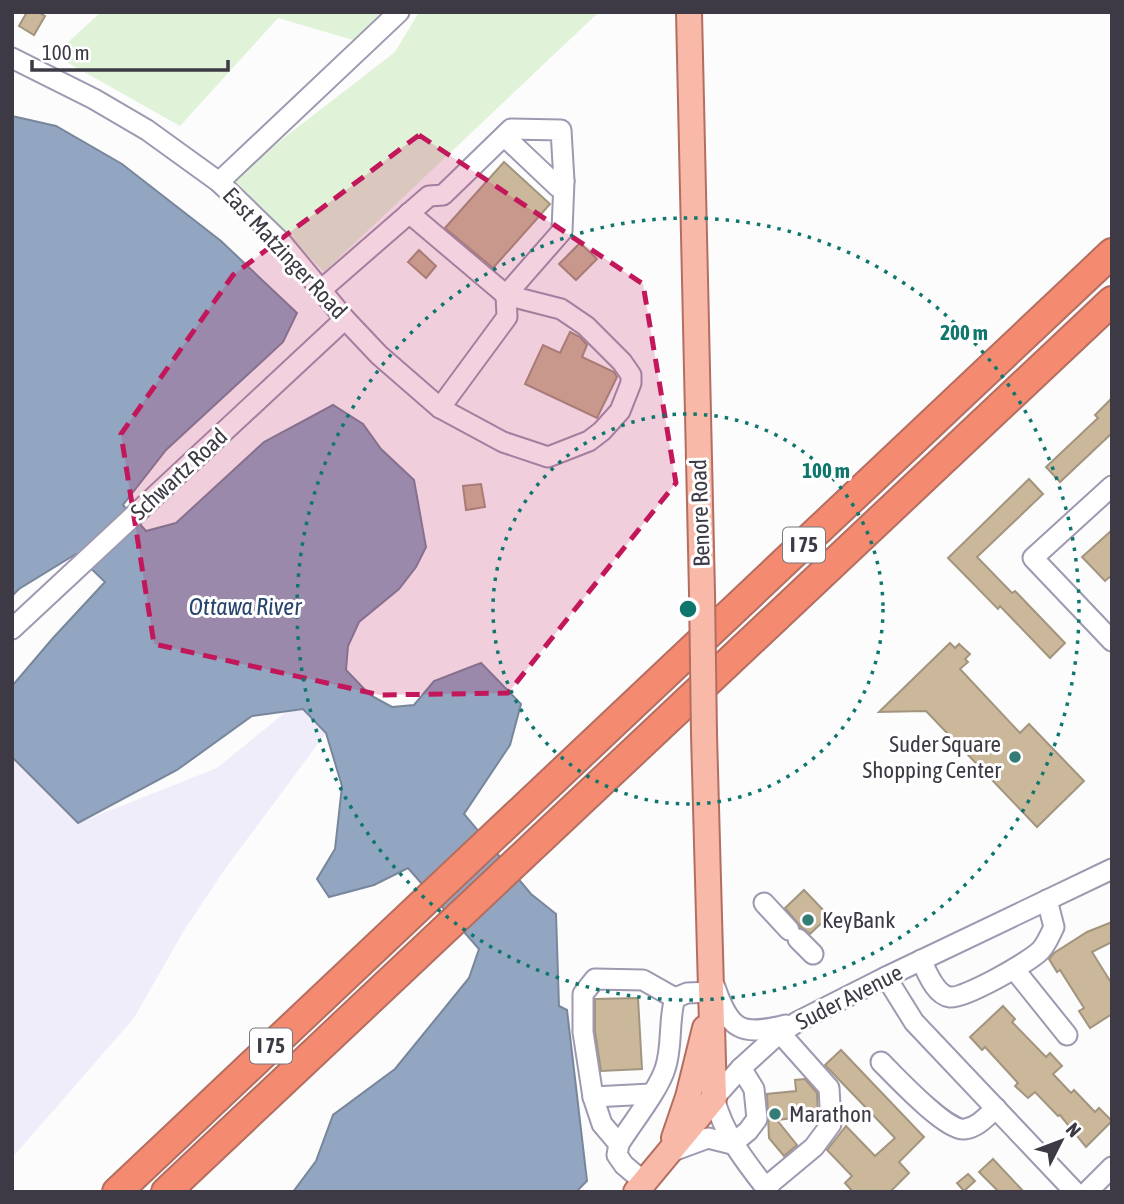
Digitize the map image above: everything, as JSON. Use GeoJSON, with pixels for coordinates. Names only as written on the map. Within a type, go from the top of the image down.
{"type":"FeatureCollection","features":[{"type":"Feature","properties":{"kind":"highway","name":"I 75"},"geometry":{"type":"LineString","coordinates":[[117,1192],[1112,253]]}},
{"type":"Feature","properties":{"kind":"highway","name":"I 75"},"geometry":{"type":"LineString","coordinates":[[166,1192],[1112,301]]}},
{"type":"Feature","properties":{"kind":"main road","name":"Benore Road"},"geometry":{"type":"LineString","coordinates":[[689,12],[714,1098]]}},
{"type":"Feature","properties":{"kind":"main road"},"geometry":{"type":"LineString","coordinates":[[670,1152],[688,1097],[711,991]]}},
{"type":"Feature","properties":{"kind":"main road","name":"Suder Avenue"},"geometry":{"type":"LineString","coordinates":[[640,1187],[714,1098]]}},
{"type":"Feature","properties":{"kind":"street"},"geometry":{"type":"LineString","coordinates":[[219,182],[399,12]]}},
{"type":"Feature","properties":{"kind":"street","name":"East Matzinger Road"},"geometry":{"type":"LineString","coordinates":[[12,58],[94,99],[147,130],[219,182],[283,244],[345,319],[379,355],[439,408],[503,442],[548,457],[589,441],[620,411],[631,383],[631,375],[622,362],[586,326],[561,309],[506,295]]}},
{"type":"Feature","properties":{"kind":"street"},"geometry":{"type":"LineString","coordinates":[[321,290],[429,195],[443,195],[511,129],[561,130],[564,181],[562,232],[506,295],[507,317],[439,408]]}},
{"type":"Feature","properties":{"kind":"street"},"geometry":{"type":"LineString","coordinates":[[504,136],[558,187],[564,181]]}},
{"type":"Feature","properties":{"kind":"street"},"geometry":{"type":"LineString","coordinates":[[409,213],[506,295]]}},
{"type":"Feature","properties":{"kind":"street","name":"Schwartz Road"},"geometry":{"type":"LineString","coordinates":[[12,629],[345,319]]}},
{"type":"Feature","properties":{"kind":"street"},"geometry":{"type":"LineString","coordinates":[[1112,486],[1033,558],[1112,641]]}},
{"type":"Feature","properties":{"kind":"street","name":"Suder Avenue"},"geometry":{"type":"LineString","coordinates":[[714,1098],[741,1068],[780,1033],[797,1022],[1112,869]]}},
{"type":"Feature","properties":{"kind":"street"},"geometry":{"type":"LineString","coordinates":[[921,960],[933,984],[941,993],[951,998],[962,995],[1014,969],[1039,952],[1054,925],[1047,900]]}},
{"type":"Feature","properties":{"kind":"street"},"geometry":{"type":"LineString","coordinates":[[764,903],[813,954]]}},
{"type":"Feature","properties":{"kind":"street"},"geometry":{"type":"LineString","coordinates":[[1014,969],[1067,1035]]}},
{"type":"Feature","properties":{"kind":"street"},"geometry":{"type":"LineString","coordinates":[[886,977],[914,1022],[1075,1192]]}},
{"type":"Feature","properties":{"kind":"street"},"geometry":{"type":"LineString","coordinates":[[619,1144],[602,1125],[593,1097],[583,1032],[583,994],[595,979],[643,980],[675,998]]}},
{"type":"Feature","properties":{"kind":"street"},"geometry":{"type":"LineString","coordinates":[[675,998],[687,993],[711,991],[731,1023],[747,1030],[762,1031],[797,1022]]}},
{"type":"Feature","properties":{"kind":"street"},"geometry":{"type":"LineString","coordinates":[[640,1187],[617,1155],[619,1144],[665,1070],[671,1042],[671,1011],[675,998]]}},
{"type":"Feature","properties":{"kind":"street"},"geometry":{"type":"LineString","coordinates":[[714,1098],[732,1144],[767,1190],[814,1147],[831,1124],[829,1088],[780,1033]]}},
{"type":"Feature","properties":{"kind":"street"},"geometry":{"type":"LineString","coordinates":[[881,1062],[948,1125],[962,1130],[971,1127],[979,1124],[996,1108]]}},
{"type":"Feature","properties":{"kind":"street"},"geometry":{"type":"LineString","coordinates":[[732,1144],[748,1131],[757,1119],[754,1089],[741,1068]]}},
{"type":"Feature","properties":{"kind":"street"},"geometry":{"type":"LineString","coordinates":[[593,1097],[651,1094]]}},
{"type":"Feature","properties":{"kind":"street"},"geometry":{"type":"LineString","coordinates":[[670,1152],[708,1138],[732,1144]]}},
{"type":"Feature","properties":{"kind":"street"},"geometry":{"type":"LineString","coordinates":[[1087,1192],[1112,1167]]}},
{"type":"Feature","properties":{"kind":"highlighted area"},"geometry":{"type":"Polygon","coordinates":[[[419,135],[643,284],[676,483],[508,693],[380,695],[154,644],[121,434],[233,275],[419,135]]]}},
{"type":"Feature","properties":{"kind":"shaded area"},"geometry":{"type":"Polygon","coordinates":[[[303,709],[326,733],[225,869],[183,932],[134,1018],[12,1158],[12,757],[78,823],[217,768],[287,711],[303,709]]]}},
{"type":"Feature","properties":{"kind":"green space"},"geometry":{"type":"Polygon","coordinates":[[[101,12],[383,12],[353,40],[278,18],[180,126],[54,55],[101,12]]]}},
{"type":"Feature","properties":{"kind":"green space"},"geometry":{"type":"Polygon","coordinates":[[[419,12],[599,12],[324,272],[232,178],[395,52],[419,12]]]}},
{"type":"Feature","properties":{"kind":"water","name":"Ottawa River"},"geometry":{"type":"Polygon","coordinates":[[[12,116],[56,126],[122,164],[221,241],[297,313],[283,342],[166,450],[123,505],[146,531],[176,523],[264,442],[333,405],[363,424],[381,449],[414,480],[426,547],[416,567],[399,589],[359,622],[348,646],[346,670],[370,695],[392,707],[414,705],[434,681],[481,663],[521,704],[510,745],[464,814],[531,894],[556,914],[559,1006],[567,1010],[587,1181],[576,1192],[293,1192],[316,1161],[333,1115],[395,1069],[469,978],[479,949],[408,868],[374,885],[329,897],[317,879],[335,849],[342,786],[326,733],[303,709],[252,716],[177,770],[78,823],[12,757],[12,686],[105,582],[76,554],[12,596],[12,116]]]}},
{"type":"Feature","properties":{"kind":"building"},"geometry":{"type":"Polygon","coordinates":[[[27,12],[38,12],[45,16],[34,35],[19,26],[27,12]]]}},
{"type":"Feature","properties":{"kind":"building"},"geometry":{"type":"Polygon","coordinates":[[[504,162],[550,204],[493,268],[445,228],[504,162]]]}},
{"type":"Feature","properties":{"kind":"building"},"geometry":{"type":"Polygon","coordinates":[[[580,243],[597,259],[576,280],[559,264],[580,243]]]}},
{"type":"Feature","properties":{"kind":"building"},"geometry":{"type":"Polygon","coordinates":[[[419,250],[436,266],[426,278],[408,262],[419,250]]]}},
{"type":"Feature","properties":{"kind":"building"},"geometry":{"type":"Polygon","coordinates":[[[570,332],[580,337],[587,345],[582,357],[614,372],[617,377],[597,418],[525,384],[543,345],[560,353],[570,332]]]}},
{"type":"Feature","properties":{"kind":"building"},"geometry":{"type":"Polygon","coordinates":[[[1112,398],[1112,433],[1060,482],[1046,467],[1098,418],[1095,415],[1112,398]]]}},
{"type":"Feature","properties":{"kind":"building"},"geometry":{"type":"Polygon","coordinates":[[[1029,479],[1043,494],[977,557],[1012,593],[1015,591],[1065,643],[1050,658],[1000,606],[998,609],[948,558],[1029,479]]]}},
{"type":"Feature","properties":{"kind":"building"},"geometry":{"type":"Polygon","coordinates":[[[481,484],[485,507],[466,510],[463,486],[481,484]]]}},
{"type":"Feature","properties":{"kind":"building"},"geometry":{"type":"Polygon","coordinates":[[[1112,530],[1112,575],[1105,581],[1082,557],[1112,530]]]}},
{"type":"Feature","properties":{"kind":"building","name":"Suder Square Shopping Center"},"geometry":{"type":"Polygon","coordinates":[[[950,643],[955,648],[959,644],[970,654],[965,659],[968,662],[960,669],[1020,733],[1029,724],[1084,781],[1037,827],[926,711],[879,712],[950,643]]]}},
{"type":"Feature","properties":{"kind":"building","name":"KeyBank"},"geometry":{"type":"Polygon","coordinates":[[[804,890],[829,916],[810,934],[785,908],[804,890]]]}},
{"type":"Feature","properties":{"kind":"building"},"geometry":{"type":"Polygon","coordinates":[[[1112,922],[1112,942],[1092,952],[1112,984],[1112,1014],[1090,1028],[1079,1011],[1084,1008],[1060,970],[1057,972],[1049,959],[1087,932],[1112,922]]]}},
{"type":"Feature","properties":{"kind":"building"},"geometry":{"type":"Polygon","coordinates":[[[638,998],[642,1069],[601,1071],[595,1031],[595,999],[638,998]]]}},
{"type":"Feature","properties":{"kind":"building"},"geometry":{"type":"Polygon","coordinates":[[[1003,1006],[1015,1019],[1012,1022],[1046,1057],[1050,1053],[1062,1066],[1053,1074],[1071,1093],[1074,1090],[1095,1112],[1099,1108],[1112,1121],[1086,1147],[1060,1115],[1035,1092],[1028,1098],[1015,1086],[1018,1083],[985,1047],[982,1050],[970,1037],[1003,1006]]]}},
{"type":"Feature","properties":{"kind":"building"},"geometry":{"type":"Polygon","coordinates":[[[841,1050],[924,1137],[899,1162],[909,1173],[890,1192],[853,1192],[845,1183],[852,1176],[827,1150],[846,1126],[875,1156],[895,1138],[825,1065],[841,1050]]]}},
{"type":"Feature","properties":{"kind":"building"},"geometry":{"type":"Polygon","coordinates":[[[805,1079],[817,1093],[818,1115],[777,1120],[797,1145],[784,1156],[769,1138],[767,1094],[796,1091],[795,1080],[805,1079]]]}},
{"type":"Feature","properties":{"kind":"building"},"geometry":{"type":"Polygon","coordinates":[[[993,1159],[1024,1192],[999,1192],[979,1172],[993,1159]]]}},
{"type":"Feature","properties":{"kind":"building"},"geometry":{"type":"Polygon","coordinates":[[[968,1174],[975,1181],[964,1191],[957,1183],[968,1174]]]}},
{"type":"Feature","properties":{"kind":"place","name":"Suder Square Shopping Center"},"geometry":{"type":"Point","coordinates":[1015,757]}},
{"type":"Feature","properties":{"kind":"place","name":"KeyBank"},"geometry":{"type":"Point","coordinates":[808,920]}},
{"type":"Feature","properties":{"kind":"place","name":"Marathon"},"geometry":{"type":"Point","coordinates":[775,1114]}}]}
